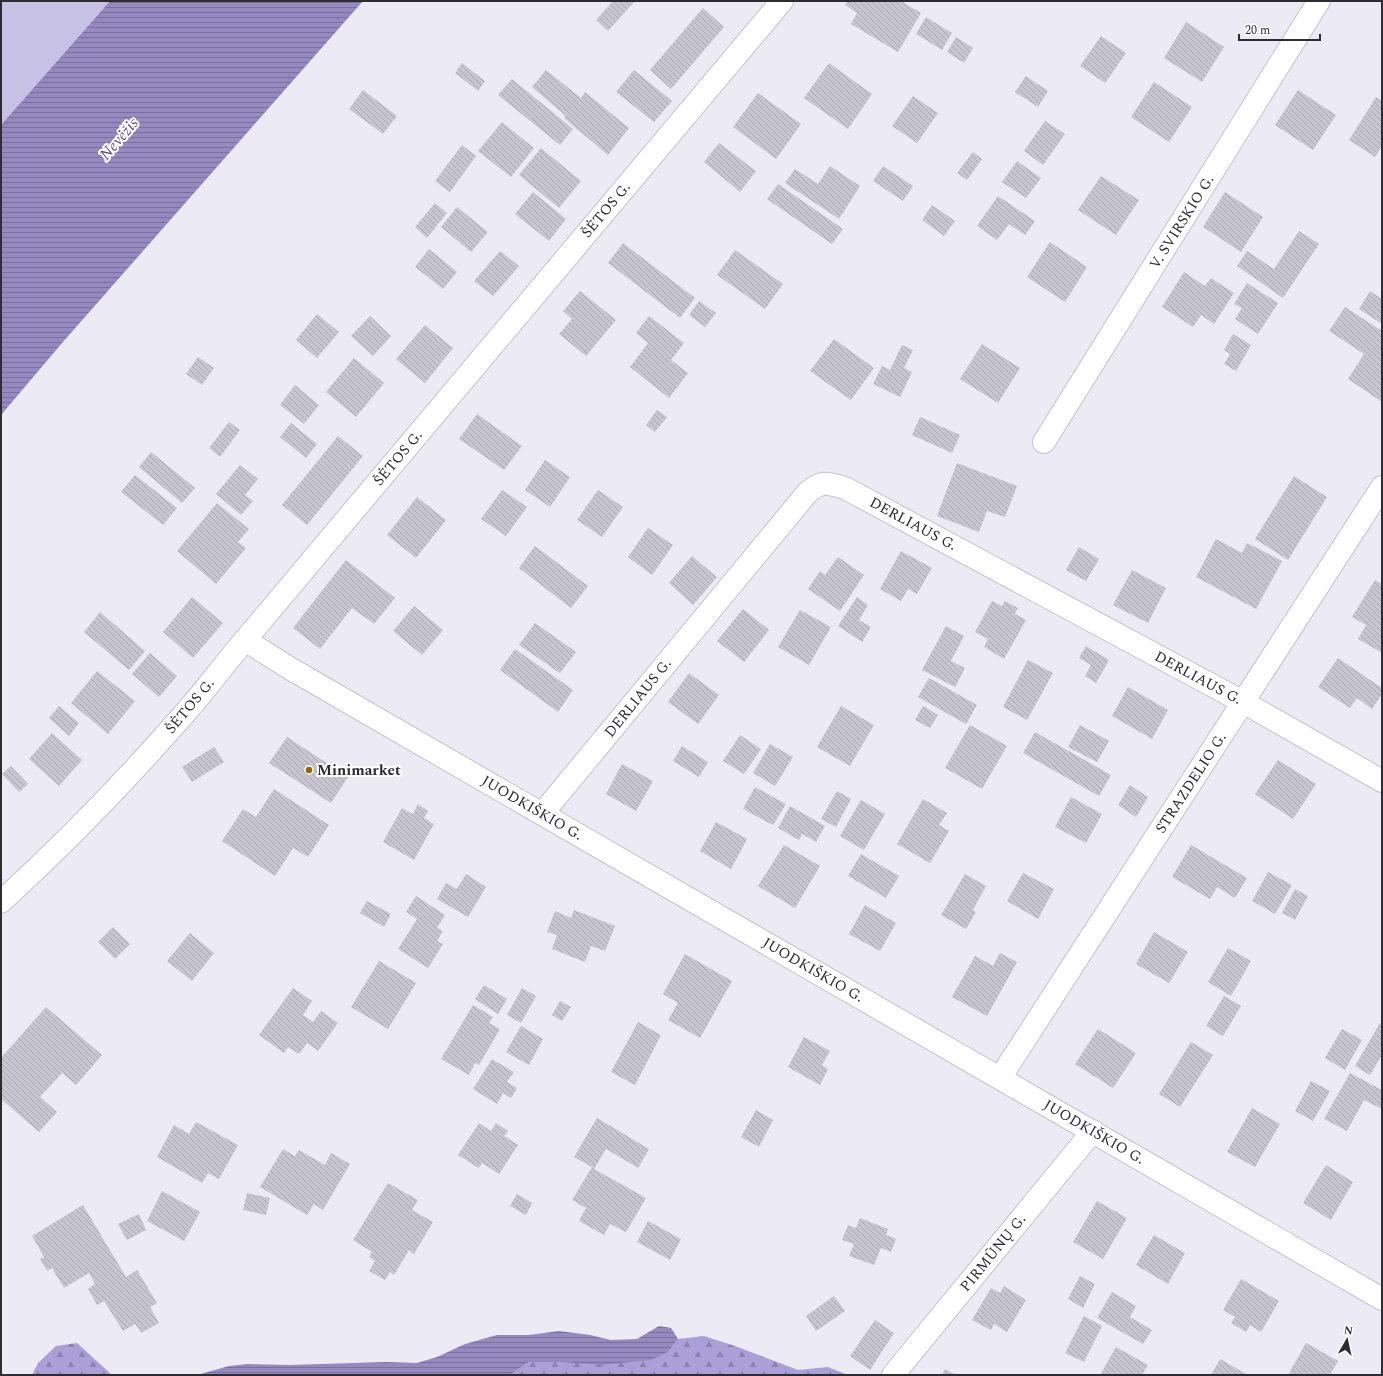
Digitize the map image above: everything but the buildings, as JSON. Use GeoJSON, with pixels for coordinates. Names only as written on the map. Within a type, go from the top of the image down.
{"type":"FeatureCollection","features":[{"type":"Feature","properties":{"kind":"street","name":"ŠĖTOS G."},"geometry":{"type":"LineString","coordinates":[[1,902],[52,856],[110,796],[178,721],[782,1]]}},
{"type":"Feature","properties":{"kind":"street","name":"V. SVIRSKIO G."},"geometry":{"type":"LineString","coordinates":[[1044,442],[1319,1]]}},
{"type":"Feature","properties":{"kind":"street","name":"DERLIAUS G."},"geometry":{"type":"LineString","coordinates":[[542,814],[803,498],[817,484],[828,483],[845,488],[1243,702],[1382,781]]}},
{"type":"Feature","properties":{"kind":"street","name":"STRAZDELIO G."},"geometry":{"type":"LineString","coordinates":[[1000,1078],[1382,487]]}},
{"type":"Feature","properties":{"kind":"street","name":"JUODKIŠKIO G."},"geometry":{"type":"LineString","coordinates":[[245,640],[291,669],[1382,1299]]}},
{"type":"Feature","properties":{"kind":"street","name":"PIRMŪNŲ G."},"geometry":{"type":"LineString","coordinates":[[893,1375],[1093,1131]]}},
{"type":"Feature","properties":{"kind":"shaded area"},"geometry":{"type":"Polygon","coordinates":[[[1,1],[110,1],[1,125],[1,1]]]}},
{"type":"Feature","properties":{"kind":"green space"},"geometry":{"type":"Polygon","coordinates":[[[704,1336],[798,1370],[828,1367],[848,1375],[510,1375],[529,1362],[562,1362],[669,1351],[678,1339],[704,1336]]]}},
{"type":"Feature","properties":{"kind":"green space"},"geometry":{"type":"Polygon","coordinates":[[[77,1343],[112,1375],[32,1375],[38,1363],[56,1346],[77,1343]]]}},
{"type":"Feature","properties":{"kind":"water","name":"Nevėžis"},"geometry":{"type":"Polygon","coordinates":[[[110,1],[363,1],[62,343],[1,415],[1,125],[110,1]]]}},
{"type":"Feature","properties":{"kind":"water"},"geometry":{"type":"Polygon","coordinates":[[[659,1326],[671,1328],[678,1339],[669,1351],[651,1360],[601,1365],[562,1362],[529,1362],[510,1375],[197,1375],[229,1366],[248,1364],[290,1365],[386,1362],[417,1363],[437,1357],[465,1344],[497,1335],[529,1335],[559,1331],[590,1335],[611,1340],[637,1339],[659,1326]]]}},
{"type":"Feature","properties":{"kind":"place","name":"Minimarket"},"geometry":{"type":"Point","coordinates":[309,770]}}]}
